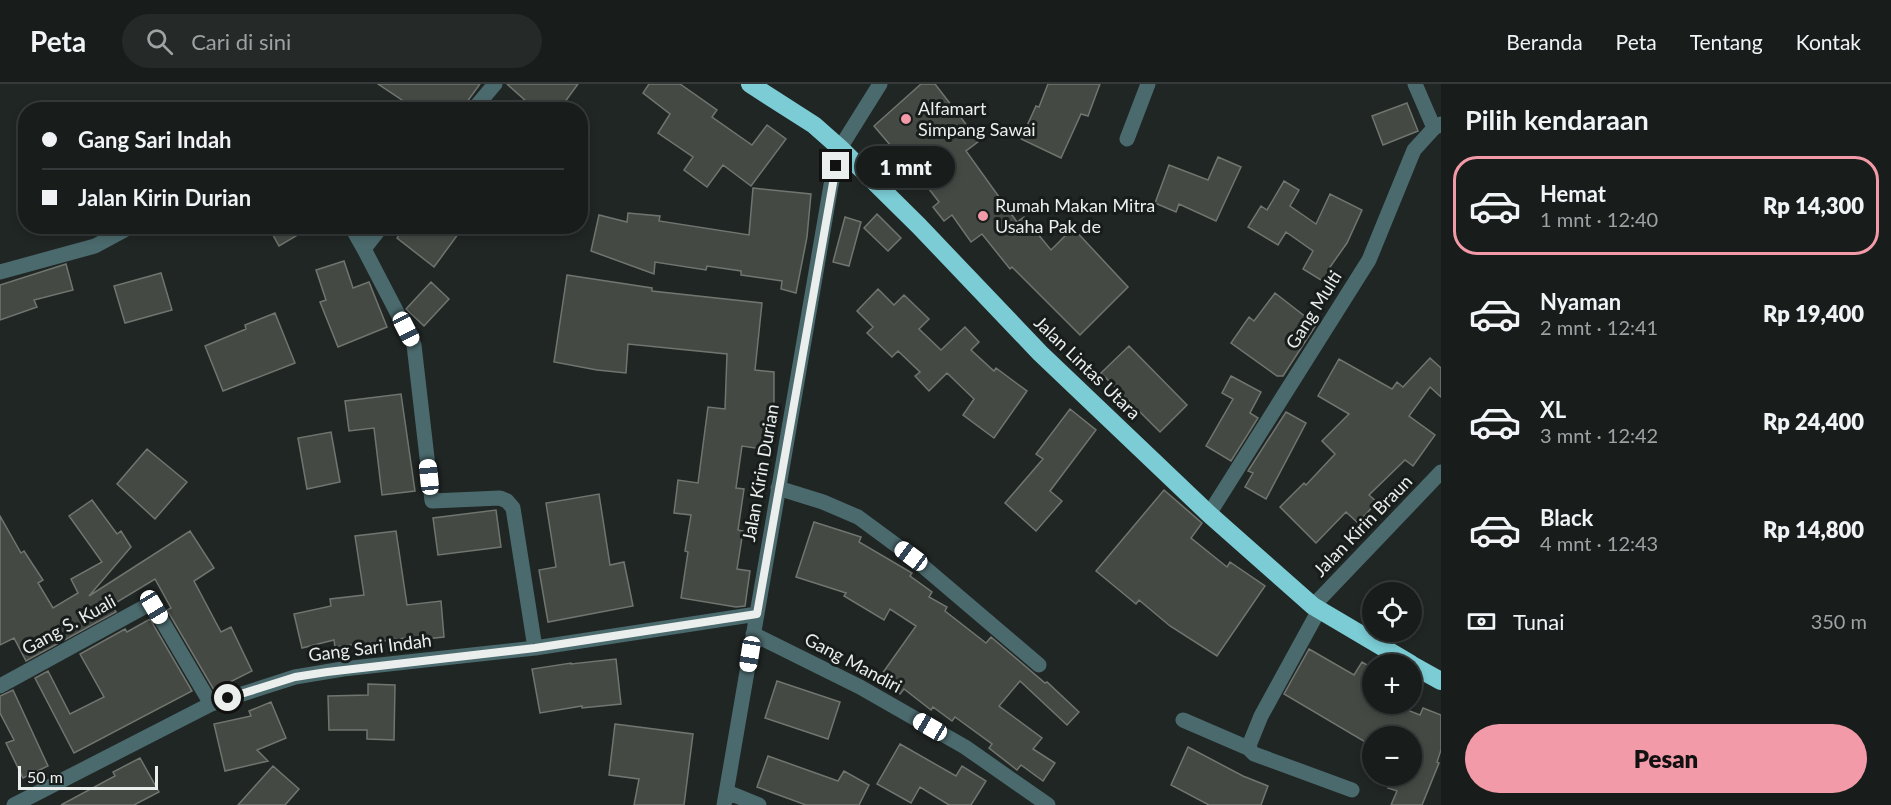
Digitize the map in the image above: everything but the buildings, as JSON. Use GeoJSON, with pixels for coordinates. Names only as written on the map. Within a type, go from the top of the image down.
{"type":"FeatureCollection","features":[{"type":"Feature","properties":{"kind":"highway","name":"Jalan Lintas Utara"},"geometry":{"type":"LineString","coordinates":[[750,84],[814,125],[840,148],[919,226],[1040,353],[1209,514],[1316,608],[1393,654]]}},
{"type":"Feature","properties":{"kind":"highway","name":"Jalan Lintas Utara"},"geometry":{"type":"LineString","coordinates":[[1422,671],[1441,681]]}},
{"type":"Feature","properties":{"kind":"street"},"geometry":{"type":"LineString","coordinates":[[480,102],[495,84]]}},
{"type":"Feature","properties":{"kind":"street","name":"Jalan Kirin Durian"},"geometry":{"type":"LineString","coordinates":[[726,799],[831,184],[840,148],[880,84]]}},
{"type":"Feature","properties":{"kind":"street"},"geometry":{"type":"LineString","coordinates":[[1127,139],[1148,84]]}},
{"type":"Feature","properties":{"kind":"street"},"geometry":{"type":"LineString","coordinates":[[1415,84],[1437,126]]}},
{"type":"Feature","properties":{"kind":"street","name":"Gang Multi"},"geometry":{"type":"LineString","coordinates":[[1209,514],[1369,260],[1414,150],[1437,126]]}},
{"type":"Feature","properties":{"kind":"street"},"geometry":{"type":"LineString","coordinates":[[0,272],[94,246],[117,234]]}},
{"type":"Feature","properties":{"kind":"street"},"geometry":{"type":"LineString","coordinates":[[356,234],[414,345],[432,501],[500,498],[507,501],[513,508],[535,648]]}},
{"type":"Feature","properties":{"kind":"street"},"geometry":{"type":"LineString","coordinates":[[364,249],[376,234]]}},
{"type":"Feature","properties":{"kind":"street","name":"Jalan Kirin Braun"},"geometry":{"type":"LineString","coordinates":[[1248,748],[1261,716],[1316,608],[1441,472]]}},
{"type":"Feature","properties":{"kind":"street"},"geometry":{"type":"LineString","coordinates":[[778,488],[823,502],[858,518],[911,556],[1039,665]]}},
{"type":"Feature","properties":{"kind":"street","name":"Gang S. Kuali"},"geometry":{"type":"LineString","coordinates":[[0,686],[150,605],[154,607],[211,704]]}},
{"type":"Feature","properties":{"kind":"street","name":"Gang Sari Indah"},"geometry":{"type":"LineString","coordinates":[[14,805],[211,704],[295,677],[344,669],[535,648],[757,614]]}},
{"type":"Feature","properties":{"kind":"street","name":"Gang Mandiri"},"geometry":{"type":"LineString","coordinates":[[753,634],[860,687],[965,747],[1048,805]]}},
{"type":"Feature","properties":{"kind":"street"},"geometry":{"type":"LineString","coordinates":[[1183,720],[1248,748],[1254,754],[1352,790]]}},
{"type":"Feature","properties":{"kind":"street"},"geometry":{"type":"LineString","coordinates":[[726,799],[759,805]]}},
{"type":"Feature","properties":{"kind":"place","name":"Alfamart Simpang Sawai"},"geometry":{"type":"Point","coordinates":[906,119]}},
{"type":"Feature","properties":{"kind":"place","name":"Rumah Makan Mitra Usaha Pak de"},"geometry":{"type":"Point","coordinates":[983,216]}},
{"type":"Feature","properties":{"kind":"route"},"geometry":{"type":"LineString","coordinates":[[228,698],[295,677],[344,669],[535,648],[757,614],[836,166]]}}]}
